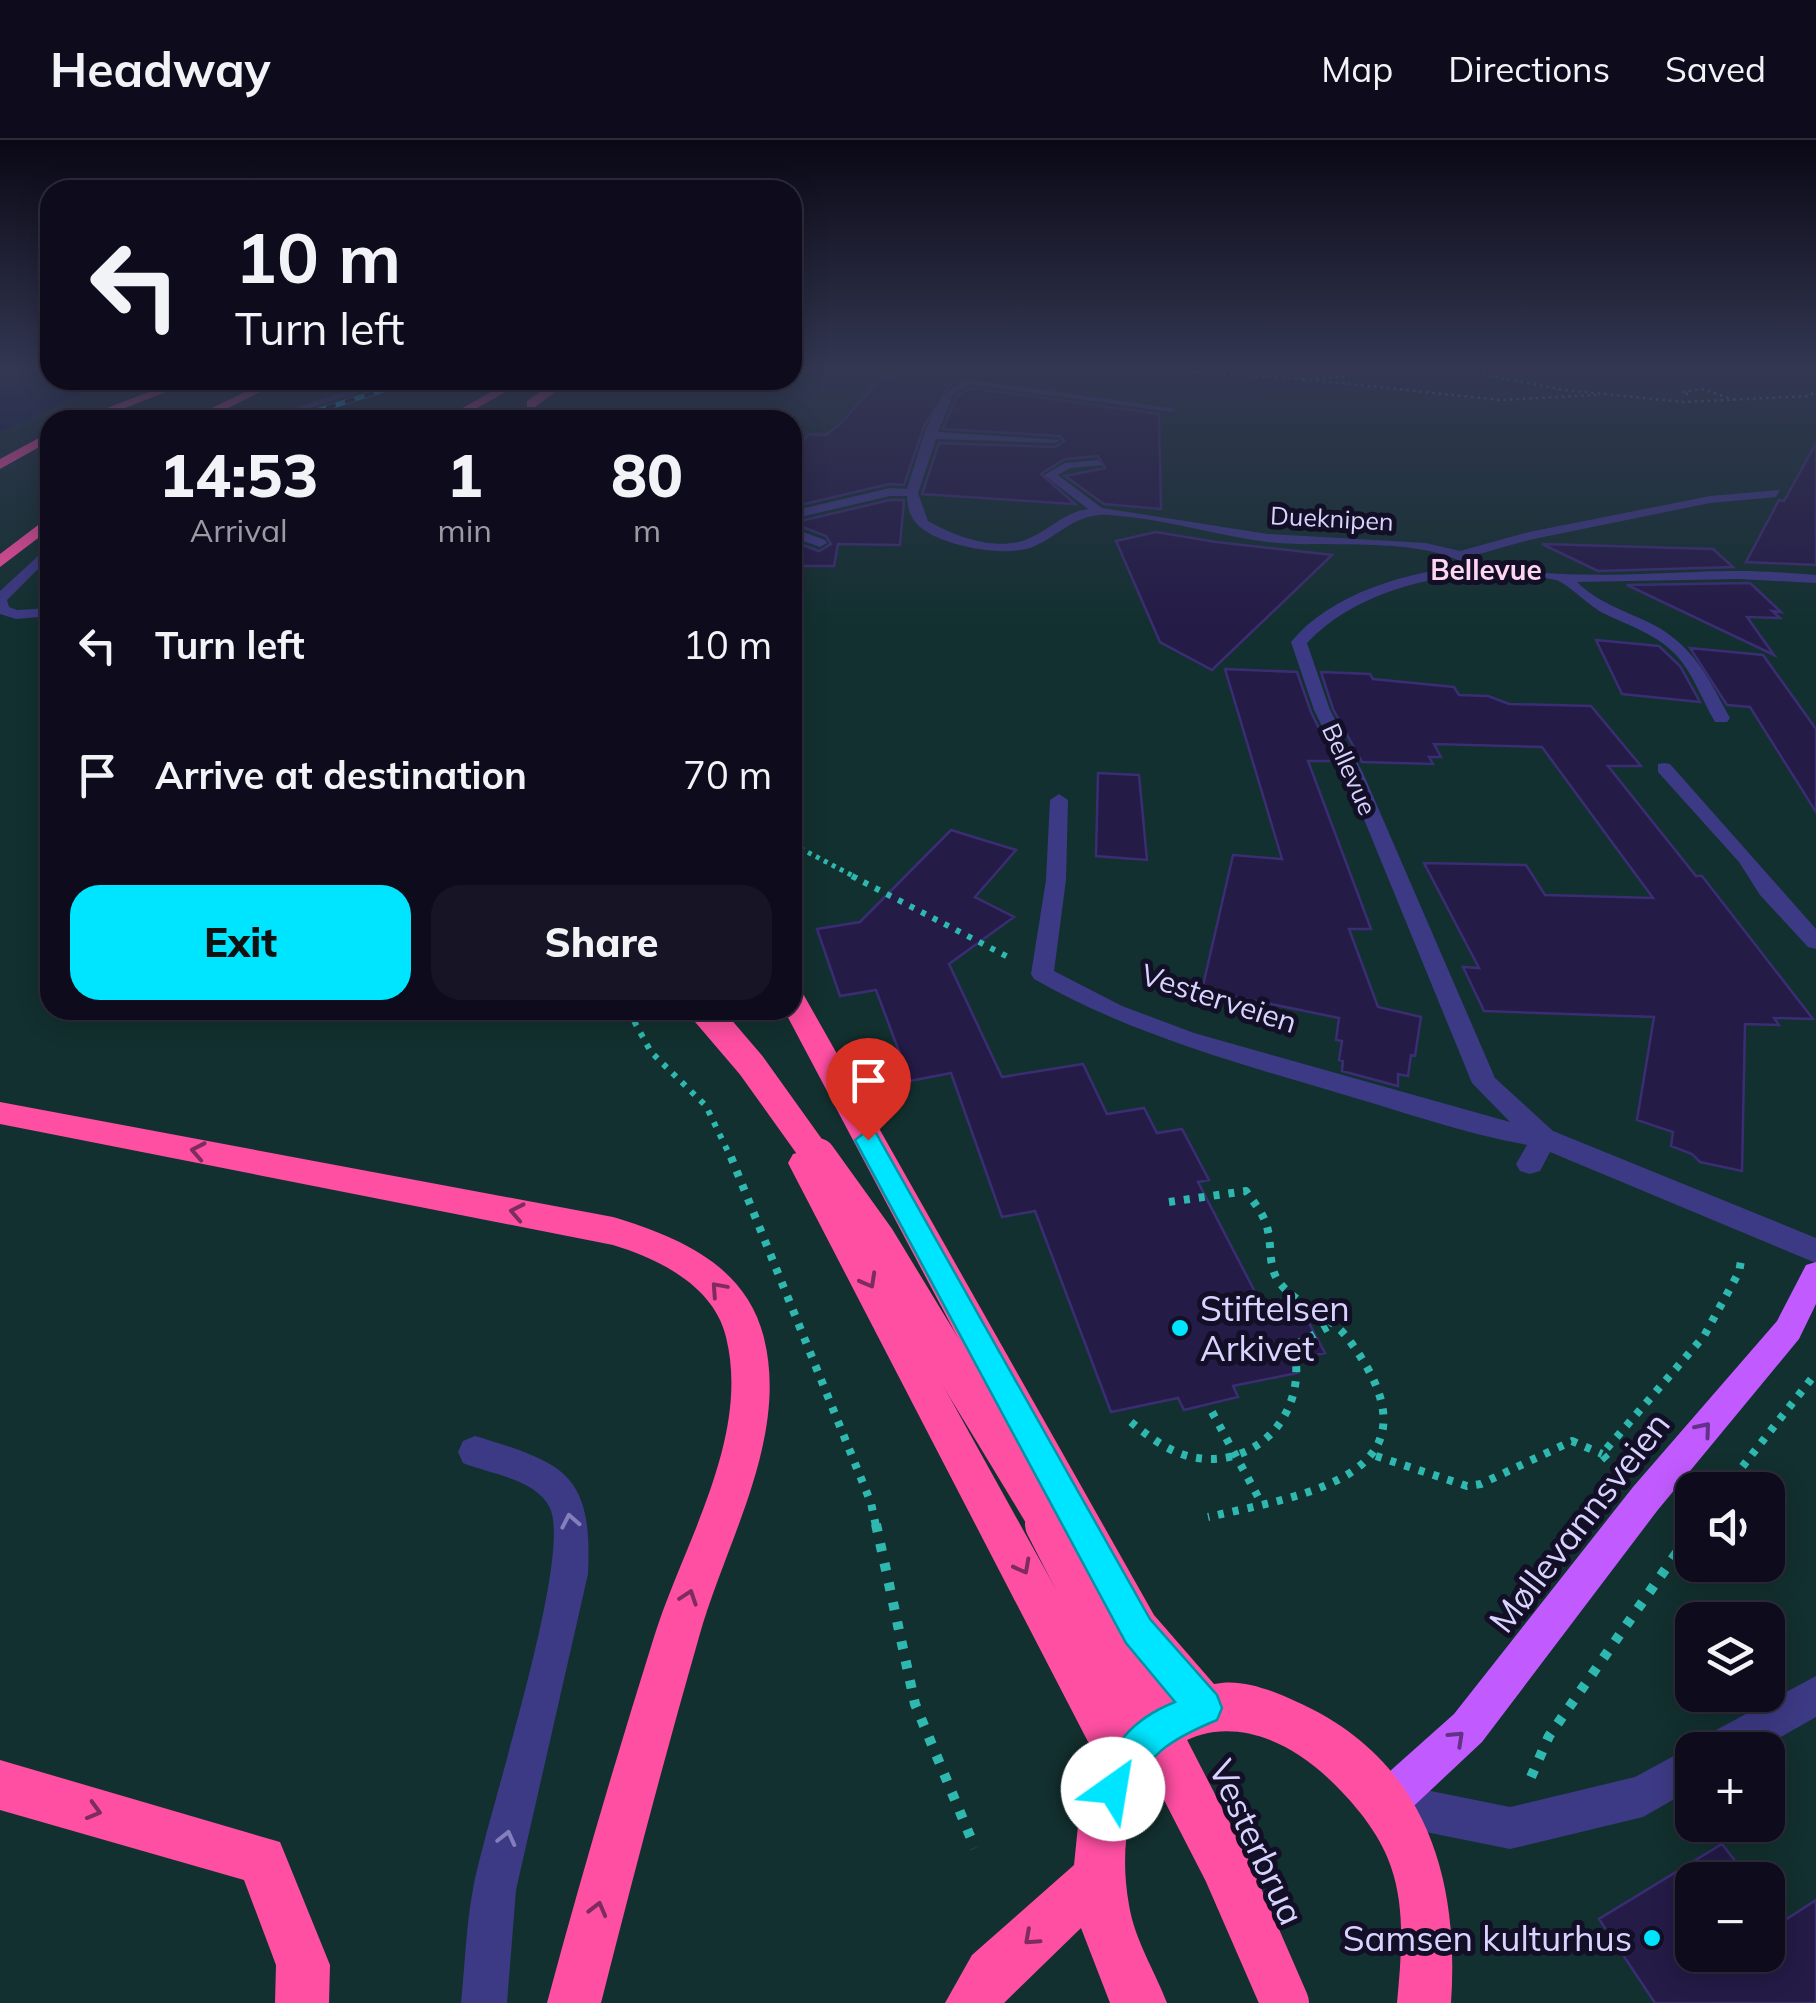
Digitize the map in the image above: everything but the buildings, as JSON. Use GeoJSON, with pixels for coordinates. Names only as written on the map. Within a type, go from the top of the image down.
{"type":"FeatureCollection","features":[{"type":"Feature","properties":{"kind":"highway"},"geometry":{"type":"LineString","coordinates":[[0,562],[40,530]]}},
{"type":"Feature","properties":{"kind":"highway"},"geometry":{"type":"LineString","coordinates":[[802,1017],[1138,1631],[1204,1708]]}},
{"type":"Feature","properties":{"kind":"highway","name":"Vesterbrua"},"geometry":{"type":"LineString","coordinates":[[713,1020],[751,1065],[876,1240],[1066,1552],[1227,1870],[1284,2003]]}},
{"type":"Feature","properties":{"kind":"highway"},"geometry":{"type":"LineString","coordinates":[[729,1020],[1081,1674],[1124,1762]]}},
{"type":"Feature","properties":{"kind":"highway"},"geometry":{"type":"LineString","coordinates":[[0,1113],[613,1230],[678,1254],[732,1304],[745,1338],[750,1386],[739,1453],[679,1626],[574,2003]]}},
{"type":"Feature","properties":{"kind":"highway"},"geometry":{"type":"LineString","coordinates":[[1140,2003],[1110,1940],[1097,1879],[1102,1815],[1124,1762],[1160,1726],[1204,1708],[1251,1707],[1300,1725],[1346,1758],[1386,1804],[1416,1866],[1430,1934],[1424,2003]]}},
{"type":"Feature","properties":{"kind":"highway"},"geometry":{"type":"LineString","coordinates":[[0,1784],[262,1860],[303,1964],[302,2003]]}},
{"type":"Feature","properties":{"kind":"highway"},"geometry":{"type":"LineString","coordinates":[[972,2003],[991,1974],[1097,1879]]}},
{"type":"Feature","properties":{"kind":"main road","name":"Møllevannsveien"},"geometry":{"type":"LineString","coordinates":[[1386,1804],[1468,1728],[1645,1499],[1788,1330],[1816,1274]]}},
{"type":"Feature","properties":{"kind":"street"},"geometry":{"type":"LineString","coordinates":[[802,512],[890,492],[912,493],[924,454]]}},
{"type":"Feature","properties":{"kind":"street"},"geometry":{"type":"LineString","coordinates":[[1098,463],[1070,465],[1050,475],[1098,511]]}},
{"type":"Feature","properties":{"kind":"street","name":"Dueknipen"},"geometry":{"type":"LineString","coordinates":[[912,493],[916,514],[923,524],[952,540],[975,544],[1028,544],[1072,514],[1098,511],[1268,538],[1399,544],[1462,555],[1484,569]]}},
{"type":"Feature","properties":{"kind":"street"},"geometry":{"type":"LineString","coordinates":[[1462,555],[1526,536],[1686,504],[1776,493]]}},
{"type":"Feature","properties":{"kind":"street"},"geometry":{"type":"LineString","coordinates":[[802,536],[820,544]]}},
{"type":"Feature","properties":{"kind":"street"},"geometry":{"type":"LineString","coordinates":[[40,559],[0,600],[3,610],[16,615],[40,613]]}},
{"type":"Feature","properties":{"kind":"street","name":"Bellevue"},"geometry":{"type":"LineString","coordinates":[[1816,579],[1740,575],[1565,577],[1484,569],[1400,582],[1319,620],[1300,642],[1308,675],[1337,745],[1354,773],[1485,1083],[1544,1138],[1816,1252]]}},
{"type":"Feature","properties":{"kind":"street"},"geometry":{"type":"LineString","coordinates":[[1565,577],[1576,593],[1678,647],[1698,673],[1721,718]]}},
{"type":"Feature","properties":{"kind":"street"},"geometry":{"type":"LineString","coordinates":[[1664,768],[1816,942]]}},
{"type":"Feature","properties":{"kind":"street"},"geometry":{"type":"LineString","coordinates":[[1042,974],[1056,880],[1059,800]]}},
{"type":"Feature","properties":{"kind":"street","name":"Vesterveien"},"geometry":{"type":"LineString","coordinates":[[1042,974],[1112,1012],[1212,1051],[1453,1118],[1544,1138]]}},
{"type":"Feature","properties":{"kind":"street"},"geometry":{"type":"LineString","coordinates":[[1530,1164],[1544,1138]]}},
{"type":"Feature","properties":{"kind":"street"},"geometry":{"type":"LineString","coordinates":[[475,1452],[552,1480],[566,1499],[574,1535],[570,1574],[494,1890],[484,2003]]}},
{"type":"Feature","properties":{"kind":"street"},"geometry":{"type":"LineString","coordinates":[[1751,1732],[1816,1695]]}},
{"type":"Feature","properties":{"kind":"street"},"geometry":{"type":"LineString","coordinates":[[1386,1804],[1510,1828],[1643,1796],[1675,1776]]}},
{"type":"Feature","properties":{"kind":"path"},"geometry":{"type":"LineString","coordinates":[[802,849],[1042,974]]}},
{"type":"Feature","properties":{"kind":"path"},"geometry":{"type":"LineString","coordinates":[[632,1020],[650,1055],[706,1105],[722,1136],[871,1503],[915,1704],[975,1848]]}},
{"type":"Feature","properties":{"kind":"path"},"geometry":{"type":"LineString","coordinates":[[1169,1202],[1246,1190],[1266,1224],[1268,1257],[1278,1280],[1285,1290],[1350,1340],[1379,1384],[1387,1436],[1376,1456],[1332,1483],[1208,1518]]}},
{"type":"Feature","properties":{"kind":"path"},"geometry":{"type":"LineString","coordinates":[[1602,1454],[1704,1336],[1739,1272],[1747,1220]]}},
{"type":"Feature","properties":{"kind":"path"},"geometry":{"type":"LineString","coordinates":[[1132,1422],[1175,1452],[1200,1458],[1255,1446],[1281,1427],[1299,1377],[1292,1346],[1333,1324]]}},
{"type":"Feature","properties":{"kind":"path"},"geometry":{"type":"LineString","coordinates":[[1738,1472],[1816,1372]]}},
{"type":"Feature","properties":{"kind":"path"},"geometry":{"type":"LineString","coordinates":[[1212,1412],[1262,1504]]}},
{"type":"Feature","properties":{"kind":"path"},"geometry":{"type":"LineString","coordinates":[[1376,1456],[1467,1486],[1481,1484],[1572,1442],[1602,1454],[1621,1476]]}},
{"type":"Feature","properties":{"kind":"path"},"geometry":{"type":"LineString","coordinates":[[1510,1828],[1549,1736],[1675,1555]]}},
{"type":"Feature","properties":{"kind":"green space"},"geometry":{"type":"Polygon","coordinates":[[[0,454],[40,454],[40,1020],[802,1020],[802,454],[1816,454],[1816,2003],[0,2003],[0,454]]]}},
{"type":"Feature","properties":{"kind":"place","name":"Stiftelsen Arkivet"},"geometry":{"type":"Point","coordinates":[1180,1328]}},
{"type":"Feature","properties":{"kind":"place","name":"Samsen kulturhus"},"geometry":{"type":"Point","coordinates":[1652,1938]}},
{"type":"Feature","properties":{"kind":"district","name":"Bellevue"},"geometry":{"type":"Point","coordinates":[1486,569]}},
{"type":"Feature","properties":{"kind":"route"},"geometry":{"type":"LineString","coordinates":[[868,1140],[1138,1631],[1204,1708],[1160,1726],[1124,1762],[1113,1789]]}}]}
